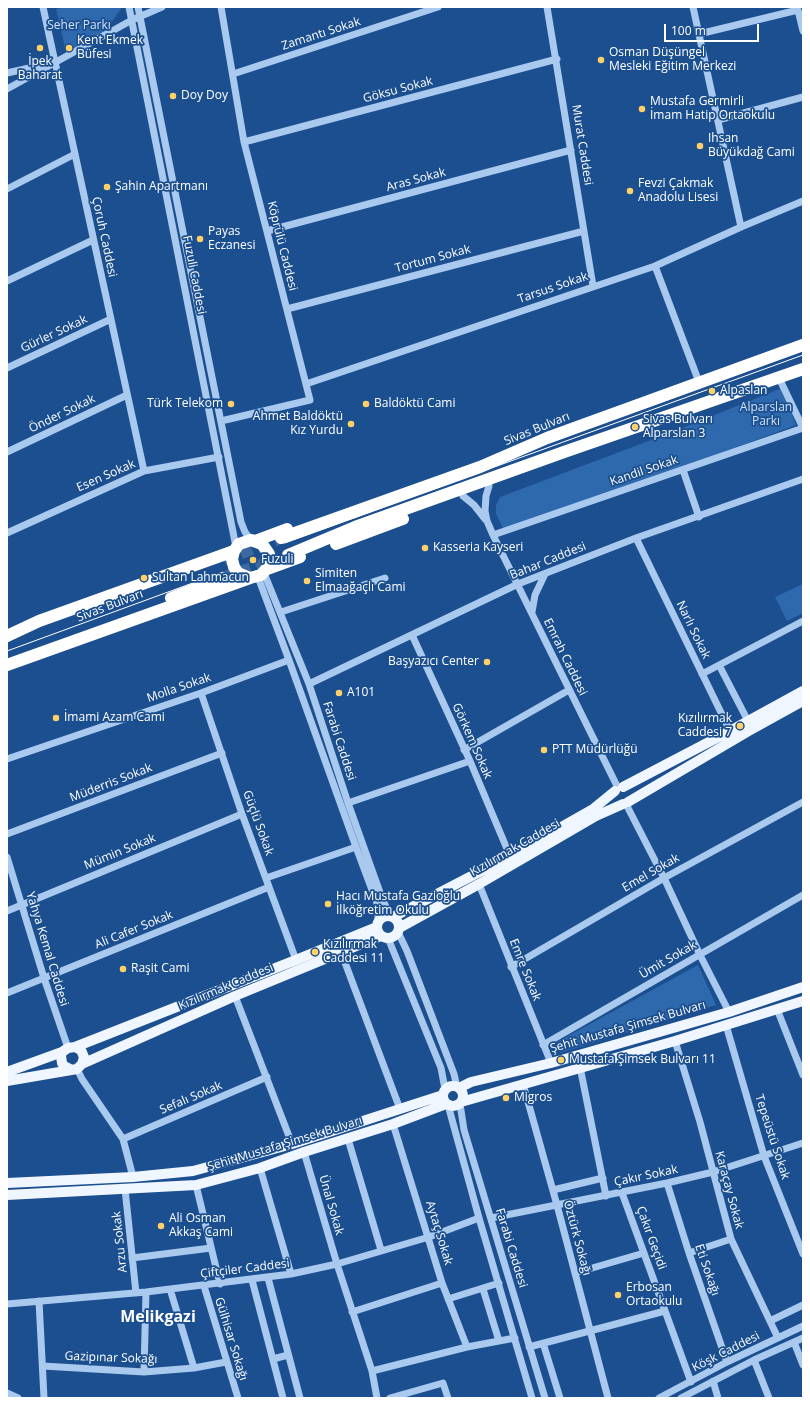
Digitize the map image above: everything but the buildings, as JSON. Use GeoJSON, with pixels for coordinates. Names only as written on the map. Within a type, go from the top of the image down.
{"type":"FeatureCollection","features":[{"type":"Feature","properties":{"kind":"highway","name":"Sivas Bulvarı"},"geometry":{"type":"LineString","coordinates":[[281,538],[480,467],[547,438],[803,345]]}},
{"type":"Feature","properties":{"kind":"highway"},"geometry":{"type":"LineString","coordinates":[[288,555],[355,527],[564,452],[803,369]]}},
{"type":"Feature","properties":{"kind":"highway"},"geometry":{"type":"LineString","coordinates":[[7,636],[39,621],[235,549],[243,542],[253,541],[478,460],[547,438]]}},
{"type":"Feature","properties":{"kind":"highway"},"geometry":{"type":"LineString","coordinates":[[7,665],[260,574],[489,486],[564,452]]}},
{"type":"Feature","properties":{"kind":"highway"},"geometry":{"type":"LineString","coordinates":[[253,541],[262,544],[268,550],[270,558],[260,574]]}},
{"type":"Feature","properties":{"kind":"highway"},"geometry":{"type":"LineString","coordinates":[[235,549],[232,559],[234,567],[238,573],[260,574]]}},
{"type":"Feature","properties":{"kind":"highway","name":"Sivas Bulvarı"},"geometry":{"type":"LineString","coordinates":[[7,640],[219,562]]}},
{"type":"Feature","properties":{"kind":"highway","name":"Sivas Bulvarı"},"geometry":{"type":"LineString","coordinates":[[7,660],[222,578]]}},
{"type":"Feature","properties":{"kind":"main road","name":"Kızılırmak Caddesi"},"geometry":{"type":"LineString","coordinates":[[7,1081],[76,1067],[234,996],[341,952],[381,930],[384,916],[392,917],[510,856],[593,809],[619,789],[803,691]]}},
{"type":"Feature","properties":{"kind":"main road","name":"Kızılırmak Caddesi"},"geometry":{"type":"LineString","coordinates":[[7,1072],[296,960],[381,930],[395,935],[398,930],[596,816],[626,803],[803,701]]}},
{"type":"Feature","properties":{"kind":"main road"},"geometry":{"type":"LineString","coordinates":[[619,789],[628,789],[630,792],[631,797],[626,803],[618,803],[615,800],[614,795],[619,789]]}},
{"type":"Feature","properties":{"kind":"main road"},"geometry":{"type":"LineString","coordinates":[[392,917],[398,922],[398,930]]}},
{"type":"Feature","properties":{"kind":"main road","name":"Şehit Mustafa Şimsek Bulvarı"},"geometry":{"type":"LineString","coordinates":[[458,1087],[471,1082],[550,1063],[729,1012],[803,987]]}},
{"type":"Feature","properties":{"kind":"main road","name":"Şehit Mustafa Şimsek Bulvarı"},"geometry":{"type":"LineString","coordinates":[[460,1103],[580,1067],[675,1041],[803,1002]]}},
{"type":"Feature","properties":{"kind":"main road"},"geometry":{"type":"LineString","coordinates":[[68,1049],[81,1050],[83,1054],[84,1060],[76,1067],[64,1066],[62,1063],[61,1056],[68,1049]]}},
{"type":"Feature","properties":{"kind":"main road"},"geometry":{"type":"LineString","coordinates":[[451,1086],[458,1087],[463,1094],[460,1103],[454,1106],[446,1098],[451,1086]]}},
{"type":"Feature","properties":{"kind":"main road","name":"Şehit Mustafa Şimsek Bulvarı"},"geometry":{"type":"LineString","coordinates":[[7,1183],[133,1177],[193,1171],[292,1144],[400,1109],[446,1098]]}},
{"type":"Feature","properties":{"kind":"main road","name":"Şehit Mustafa Şimsek Bulvarı"},"geometry":{"type":"LineString","coordinates":[[7,1195],[196,1185],[260,1168],[304,1152],[394,1124],[446,1098]]}},
{"type":"Feature","properties":{"kind":"street","name":"Çoruh Caddesi"},"geometry":{"type":"LineString","coordinates":[[43,7],[144,471]]}},
{"type":"Feature","properties":{"kind":"street","name":"Fuzuli Caddesi"},"geometry":{"type":"LineString","coordinates":[[129,7],[219,457],[235,549]]}},
{"type":"Feature","properties":{"kind":"street","name":"Fuzuli Caddesi"},"geometry":{"type":"LineString","coordinates":[[138,7],[242,522],[246,532],[253,541]]}},
{"type":"Feature","properties":{"kind":"street"},"geometry":{"type":"LineString","coordinates":[[7,88],[132,20],[162,7]]}},
{"type":"Feature","properties":{"kind":"street","name":"Köprülü Caddesi"},"geometry":{"type":"LineString","coordinates":[[221,7],[244,142],[310,400],[221,421]]}},
{"type":"Feature","properties":{"kind":"street","name":"Zamantı Sokak"},"geometry":{"type":"LineString","coordinates":[[233,74],[438,7]]}},
{"type":"Feature","properties":{"kind":"street","name":"Murat Caddesi"},"geometry":{"type":"LineString","coordinates":[[547,7],[557,59],[593,286]]}},
{"type":"Feature","properties":{"kind":"street"},"geometry":{"type":"LineString","coordinates":[[693,7],[741,227]]}},
{"type":"Feature","properties":{"kind":"street"},"geometry":{"type":"LineString","coordinates":[[699,34],[798,10],[803,31]]}},
{"type":"Feature","properties":{"kind":"street","name":"Göksu Sokak"},"geometry":{"type":"LineString","coordinates":[[244,142],[557,59]]}},
{"type":"Feature","properties":{"kind":"street"},"geometry":{"type":"LineString","coordinates":[[7,73],[55,62]]}},
{"type":"Feature","properties":{"kind":"street"},"geometry":{"type":"LineString","coordinates":[[718,120],[803,97]]}},
{"type":"Feature","properties":{"kind":"street","name":"Aras Sokak"},"geometry":{"type":"LineString","coordinates":[[267,231],[571,150]]}},
{"type":"Feature","properties":{"kind":"street"},"geometry":{"type":"LineString","coordinates":[[7,189],[75,154]]}},
{"type":"Feature","properties":{"kind":"street","name":"Tarsus Sokak"},"geometry":{"type":"LineString","coordinates":[[306,384],[655,266],[803,201]]}},
{"type":"Feature","properties":{"kind":"street","name":"Tortum Sokak"},"geometry":{"type":"LineString","coordinates":[[287,309],[584,231]]}},
{"type":"Feature","properties":{"kind":"street"},"geometry":{"type":"LineString","coordinates":[[7,281],[93,240]]}},
{"type":"Feature","properties":{"kind":"street"},"geometry":{"type":"LineString","coordinates":[[655,266],[699,382]]}},
{"type":"Feature","properties":{"kind":"street","name":"Gürler Sokak"},"geometry":{"type":"LineString","coordinates":[[7,368],[111,319]]}},
{"type":"Feature","properties":{"kind":"street"},"geometry":{"type":"LineString","coordinates":[[779,378],[803,428]]}},
{"type":"Feature","properties":{"kind":"street","name":"Önder Sokak"},"geometry":{"type":"LineString","coordinates":[[7,452],[127,395]]}},
{"type":"Feature","properties":{"kind":"street","name":"Kandil Sokak"},"geometry":{"type":"LineString","coordinates":[[493,535],[803,428]]}},
{"type":"Feature","properties":{"kind":"street","name":"Esen Sokak"},"geometry":{"type":"LineString","coordinates":[[7,533],[144,471],[219,457]]}},
{"type":"Feature","properties":{"kind":"street"},"geometry":{"type":"LineString","coordinates":[[682,470],[699,517]]}},
{"type":"Feature","properties":{"kind":"street","name":"Bahar Caddesi"},"geometry":{"type":"LineString","coordinates":[[309,684],[518,584],[636,538],[803,479]]}},
{"type":"Feature","properties":{"kind":"street"},"geometry":{"type":"LineString","coordinates":[[487,521],[484,506],[489,486]]}},
{"type":"Feature","properties":{"kind":"street"},"geometry":{"type":"LineString","coordinates":[[463,496],[474,505],[487,521]]}},
{"type":"Feature","properties":{"kind":"street","name":"Emrah Caddesi"},"geometry":{"type":"LineString","coordinates":[[487,521],[619,789]]}},
{"type":"Feature","properties":{"kind":"street","name":"Narlı Sokak"},"geometry":{"type":"LineString","coordinates":[[636,538],[730,731]]}},
{"type":"Feature","properties":{"kind":"street","name":"Farabi Caddesi"},"geometry":{"type":"LineString","coordinates":[[260,574],[281,612],[309,684],[348,803],[383,901],[392,917]]}},
{"type":"Feature","properties":{"kind":"street","name":"Farabi Caddesi"},"geometry":{"type":"LineString","coordinates":[[260,574],[289,660],[378,906],[381,930],[441,1068],[446,1098],[479,1218],[532,1398]]}},
{"type":"Feature","properties":{"kind":"street"},"geometry":{"type":"LineString","coordinates":[[532,612],[535,595],[546,574]]}},
{"type":"Feature","properties":{"kind":"street"},"geometry":{"type":"LineString","coordinates":[[281,612],[385,578]]}},
{"type":"Feature","properties":{"kind":"street"},"geometry":{"type":"LineString","coordinates":[[702,674],[803,621]]}},
{"type":"Feature","properties":{"kind":"street","name":"Görkem Sokak"},"geometry":{"type":"LineString","coordinates":[[412,635],[470,761],[510,856]]}},
{"type":"Feature","properties":{"kind":"street","name":"Molla Sokak"},"geometry":{"type":"LineString","coordinates":[[7,759],[201,693],[289,660]]}},
{"type":"Feature","properties":{"kind":"street"},"geometry":{"type":"LineString","coordinates":[[719,665],[748,721]]}},
{"type":"Feature","properties":{"kind":"street"},"geometry":{"type":"LineString","coordinates":[[464,750],[569,690]]}},
{"type":"Feature","properties":{"kind":"street","name":"Güçlü Sokak"},"geometry":{"type":"LineString","coordinates":[[201,693],[242,814],[296,960]]}},
{"type":"Feature","properties":{"kind":"street","name":"Müderris Sokak"},"geometry":{"type":"LineString","coordinates":[[7,834],[222,753]]}},
{"type":"Feature","properties":{"kind":"street"},"geometry":{"type":"LineString","coordinates":[[348,803],[470,761]]}},
{"type":"Feature","properties":{"kind":"street","name":"Emel Sokak"},"geometry":{"type":"LineString","coordinates":[[511,967],[664,878],[803,802]]}},
{"type":"Feature","properties":{"kind":"street"},"geometry":{"type":"LineString","coordinates":[[626,803],[729,1012]]}},
{"type":"Feature","properties":{"kind":"street","name":"Mümin Sokak"},"geometry":{"type":"LineString","coordinates":[[7,911],[242,814]]}},
{"type":"Feature","properties":{"kind":"street"},"geometry":{"type":"LineString","coordinates":[[266,878],[356,847]]}},
{"type":"Feature","properties":{"kind":"street","name":"Yahya Kemal Caddesi"},"geometry":{"type":"LineString","coordinates":[[7,857],[44,978],[68,1049]]}},
{"type":"Feature","properties":{"kind":"street","name":"Emre Sokak"},"geometry":{"type":"LineString","coordinates":[[479,884],[550,1063]]}},
{"type":"Feature","properties":{"kind":"street","name":"Ali Cafer Sokak"},"geometry":{"type":"LineString","coordinates":[[7,993],[270,887]]}},
{"type":"Feature","properties":{"kind":"street","name":"Ümit Sokak"},"geometry":{"type":"LineString","coordinates":[[543,1045],[803,895]]}},
{"type":"Feature","properties":{"kind":"street"},"geometry":{"type":"LineString","coordinates":[[398,930],[458,1087]]}},
{"type":"Feature","properties":{"kind":"street"},"geometry":{"type":"LineString","coordinates":[[341,952],[400,1109]]}},
{"type":"Feature","properties":{"kind":"street"},"geometry":{"type":"LineString","coordinates":[[789,991],[803,983]]}},
{"type":"Feature","properties":{"kind":"street"},"geometry":{"type":"LineString","coordinates":[[234,996],[292,1144]]}},
{"type":"Feature","properties":{"kind":"street"},"geometry":{"type":"LineString","coordinates":[[777,1009],[803,1075]]}},
{"type":"Feature","properties":{"kind":"street","name":"Tepeüstü Sokak"},"geometry":{"type":"LineString","coordinates":[[726,1025],[764,1156],[803,1254]]}},
{"type":"Feature","properties":{"kind":"street","name":"Karaçay Sokak"},"geometry":{"type":"LineString","coordinates":[[675,1041],[700,1122],[731,1240],[778,1338]]}},
{"type":"Feature","properties":{"kind":"street"},"geometry":{"type":"LineString","coordinates":[[76,1067],[123,1139],[133,1177]]}},
{"type":"Feature","properties":{"kind":"street"},"geometry":{"type":"LineString","coordinates":[[580,1067],[606,1196]]}},
{"type":"Feature","properties":{"kind":"street","name":"Sefalı Sokak"},"geometry":{"type":"LineString","coordinates":[[123,1139],[267,1078]]}},
{"type":"Feature","properties":{"kind":"street","name":"Öztürk Sokağı"},"geometry":{"type":"LineString","coordinates":[[523,1084],[553,1190],[608,1398]]}},
{"type":"Feature","properties":{"kind":"street","name":"Farabi Caddesi"},"geometry":{"type":"LineString","coordinates":[[460,1103],[464,1130],[545,1398]]}},
{"type":"Feature","properties":{"kind":"street","name":"Aytaç Sokak"},"geometry":{"type":"LineString","coordinates":[[394,1124],[442,1283],[467,1347]]}},
{"type":"Feature","properties":{"kind":"street"},"geometry":{"type":"LineString","coordinates":[[348,1139],[381,1250]]}},
{"type":"Feature","properties":{"kind":"street","name":"Çakır Sokak"},"geometry":{"type":"LineString","coordinates":[[491,1218],[622,1193],[713,1172],[803,1142]]}},
{"type":"Feature","properties":{"kind":"street","name":"Ünal Sokak"},"geometry":{"type":"LineString","coordinates":[[304,1152],[337,1264],[372,1371],[377,1398]]}},
{"type":"Feature","properties":{"kind":"street"},"geometry":{"type":"LineString","coordinates":[[260,1168],[291,1274]]}},
{"type":"Feature","properties":{"kind":"street"},"geometry":{"type":"LineString","coordinates":[[553,1190],[603,1178]]}},
{"type":"Feature","properties":{"kind":"street","name":"Eti Sokağı"},"geometry":{"type":"LineString","coordinates":[[667,1183],[689,1253],[727,1362]]}},
{"type":"Feature","properties":{"kind":"street"},"geometry":{"type":"LineString","coordinates":[[196,1185],[220,1284]]}},
{"type":"Feature","properties":{"kind":"street","name":"Arzu Sokak"},"geometry":{"type":"LineString","coordinates":[[125,1189],[136,1293]]}},
{"type":"Feature","properties":{"kind":"street","name":"Çakır Geçidi"},"geometry":{"type":"LineString","coordinates":[[622,1193],[692,1382]]}},
{"type":"Feature","properties":{"kind":"street","name":"Çiftçiler Caddesi"},"geometry":{"type":"LineString","coordinates":[[7,1304],[204,1286],[291,1274],[337,1264],[429,1237],[479,1218]]}},
{"type":"Feature","properties":{"kind":"street"},"geometry":{"type":"LineString","coordinates":[[689,1253],[731,1240]]}},
{"type":"Feature","properties":{"kind":"street"},"geometry":{"type":"LineString","coordinates":[[132,1258],[211,1248]]}},
{"type":"Feature","properties":{"kind":"street"},"geometry":{"type":"LineString","coordinates":[[575,1273],[644,1253]]}},
{"type":"Feature","properties":{"kind":"street"},"geometry":{"type":"LineString","coordinates":[[268,1278],[300,1398]]}},
{"type":"Feature","properties":{"kind":"street"},"geometry":{"type":"LineString","coordinates":[[252,1280],[283,1398]]}},
{"type":"Feature","properties":{"kind":"street"},"geometry":{"type":"LineString","coordinates":[[352,1312],[442,1283]]}},
{"type":"Feature","properties":{"kind":"street"},"geometry":{"type":"LineString","coordinates":[[448,1300],[499,1283]]}},
{"type":"Feature","properties":{"kind":"street","name":"Gülhisar Sokağı"},"geometry":{"type":"LineString","coordinates":[[204,1286],[238,1398]]}},
{"type":"Feature","properties":{"kind":"street"},"geometry":{"type":"LineString","coordinates":[[170,1289],[194,1368]]}},
{"type":"Feature","properties":{"kind":"street"},"geometry":{"type":"LineString","coordinates":[[483,1289],[499,1341]]}},
{"type":"Feature","properties":{"kind":"street"},"geometry":{"type":"LineString","coordinates":[[144,1372],[146,1292]]}},
{"type":"Feature","properties":{"kind":"street"},"geometry":{"type":"LineString","coordinates":[[39,1301],[44,1398]]}},
{"type":"Feature","properties":{"kind":"street"},"geometry":{"type":"LineString","coordinates":[[770,1322],[803,1306]]}},
{"type":"Feature","properties":{"kind":"street"},"geometry":{"type":"LineString","coordinates":[[529,1347],[665,1311]]}},
{"type":"Feature","properties":{"kind":"street","name":"Köşk Caddesi"},"geometry":{"type":"LineString","coordinates":[[659,1398],[692,1382],[727,1362],[803,1326]]}},
{"type":"Feature","properties":{"kind":"street"},"geometry":{"type":"LineString","coordinates":[[372,1371],[467,1347],[515,1338]]}},
{"type":"Feature","properties":{"kind":"street","name":"Köşk Caddesi"},"geometry":{"type":"LineString","coordinates":[[680,1398],[754,1360],[803,1338]]}},
{"type":"Feature","properties":{"kind":"street"},"geometry":{"type":"LineString","coordinates":[[794,1342],[803,1364]]}},
{"type":"Feature","properties":{"kind":"street"},"geometry":{"type":"LineString","coordinates":[[543,1343],[560,1398]]}},
{"type":"Feature","properties":{"kind":"street"},"geometry":{"type":"LineString","coordinates":[[273,1359],[288,1355]]}},
{"type":"Feature","properties":{"kind":"street"},"geometry":{"type":"LineString","coordinates":[[754,1360],[769,1398]]}},
{"type":"Feature","properties":{"kind":"street","name":"Gazipınar Sokağı"},"geometry":{"type":"LineString","coordinates":[[43,1366],[144,1372],[194,1368],[226,1362]]}},
{"type":"Feature","properties":{"kind":"street"},"geometry":{"type":"LineString","coordinates":[[713,1381],[718,1398]]}},
{"type":"Feature","properties":{"kind":"street"},"geometry":{"type":"LineString","coordinates":[[390,1398],[443,1383],[448,1398]]}},
{"type":"Feature","properties":{"kind":"street"},"geometry":{"type":"LineString","coordinates":[[7,1393],[18,1398]]}},
{"type":"Feature","properties":{"kind":"green space","name":"Seher Parkı"},"geometry":{"type":"Polygon","coordinates":[[[65,7],[122,7],[103,35],[66,52],[56,9],[65,7]]]}},
{"type":"Feature","properties":{"kind":"green space","name":"Alparslan Parkı"},"geometry":{"type":"Polygon","coordinates":[[[782,388],[796,425],[616,492],[504,530],[496,514],[496,505],[500,497],[667,434],[782,388]]]}},
{"type":"Feature","properties":{"kind":"green space"},"geometry":{"type":"Polygon","coordinates":[[[803,584],[803,613],[787,621],[775,597],[803,584]]]}},
{"type":"Feature","properties":{"kind":"green space"},"geometry":{"type":"Polygon","coordinates":[[[698,965],[716,1005],[560,1053],[557,1042],[698,965]]]}},
{"type":"Feature","properties":{"kind":"tunnel"},"geometry":{"type":"LineString","coordinates":[[224,560],[281,538]]}},
{"type":"Feature","properties":{"kind":"tunnel"},"geometry":{"type":"LineString","coordinates":[[222,578],[278,559]]}},
{"type":"Feature","properties":{"kind":"tram line"},"geometry":{"type":"LineString","coordinates":[[285,543],[803,355]]}},
{"type":"Feature","properties":{"kind":"tram line"},"geometry":{"type":"LineString","coordinates":[[7,651],[220,573]]}},
{"type":"Feature","properties":{"kind":"place","name":"İpek Baharat"},"geometry":{"type":"Point","coordinates":[40,48]}},
{"type":"Feature","properties":{"kind":"place","name":"Kent Ekmek Büfesi"},"geometry":{"type":"Point","coordinates":[69,48]}},
{"type":"Feature","properties":{"kind":"place","name":"Osman Düşüngel Mesleki Eğitim Merkezi"},"geometry":{"type":"Point","coordinates":[601,60]}},
{"type":"Feature","properties":{"kind":"place","name":"Doy Doy"},"geometry":{"type":"Point","coordinates":[173,96]}},
{"type":"Feature","properties":{"kind":"place","name":"Mustafa Germirli İmam Hatip Ortaokulu"},"geometry":{"type":"Point","coordinates":[642,109]}},
{"type":"Feature","properties":{"kind":"place","name":"Ihsan Büyükdağ Cami"},"geometry":{"type":"Point","coordinates":[700,146]}},
{"type":"Feature","properties":{"kind":"place","name":"Şahin Apartmanı"},"geometry":{"type":"Point","coordinates":[107,187]}},
{"type":"Feature","properties":{"kind":"place","name":"Fevzi Çakmak Anadolu Lisesi"},"geometry":{"type":"Point","coordinates":[630,191]}},
{"type":"Feature","properties":{"kind":"place","name":"Payas Eczanesi"},"geometry":{"type":"Point","coordinates":[200,239]}},
{"type":"Feature","properties":{"kind":"place","name":"Alpaslan"},"geometry":{"type":"Point","coordinates":[712,391]}},
{"type":"Feature","properties":{"kind":"place","name":"Türk Telekom"},"geometry":{"type":"Point","coordinates":[231,404]}},
{"type":"Feature","properties":{"kind":"place","name":"Baldöktü Cami"},"geometry":{"type":"Point","coordinates":[366,404]}},
{"type":"Feature","properties":{"kind":"place","name":"Ahmet Baldöktü Kız Yurdu"},"geometry":{"type":"Point","coordinates":[351,424]}},
{"type":"Feature","properties":{"kind":"place","name":"Sivas Bulvarı Alparslan 3"},"geometry":{"type":"Point","coordinates":[635,427]}},
{"type":"Feature","properties":{"kind":"place","name":"Kasseria Kayseri"},"geometry":{"type":"Point","coordinates":[425,548]}},
{"type":"Feature","properties":{"kind":"place","name":"Fuzuli"},"geometry":{"type":"Point","coordinates":[253,560]}},
{"type":"Feature","properties":{"kind":"place","name":"Sultan Lahmacun"},"geometry":{"type":"Point","coordinates":[144,578]}},
{"type":"Feature","properties":{"kind":"place","name":"Simiten Elmaağaçlı Cami"},"geometry":{"type":"Point","coordinates":[307,581]}},
{"type":"Feature","properties":{"kind":"place","name":"Başyazıcı Center"},"geometry":{"type":"Point","coordinates":[487,662]}},
{"type":"Feature","properties":{"kind":"place","name":"A101"},"geometry":{"type":"Point","coordinates":[339,693]}},
{"type":"Feature","properties":{"kind":"place","name":"İmami Azam Cami"},"geometry":{"type":"Point","coordinates":[56,718]}},
{"type":"Feature","properties":{"kind":"place","name":"Kızılırmak Caddesi 7"},"geometry":{"type":"Point","coordinates":[740,726]}},
{"type":"Feature","properties":{"kind":"place","name":"PTT Müdürlüğü"},"geometry":{"type":"Point","coordinates":[544,750]}},
{"type":"Feature","properties":{"kind":"place","name":"Hacı Mustafa Gazioğlu İlköğretim Okulu"},"geometry":{"type":"Point","coordinates":[328,904]}},
{"type":"Feature","properties":{"kind":"place","name":"Kızılırmak Caddesi 11"},"geometry":{"type":"Point","coordinates":[315,952]}},
{"type":"Feature","properties":{"kind":"place","name":"Raşit Cami"},"geometry":{"type":"Point","coordinates":[123,969]}},
{"type":"Feature","properties":{"kind":"place","name":"Mustafa Şimsek Bulvarı 11"},"geometry":{"type":"Point","coordinates":[561,1060]}},
{"type":"Feature","properties":{"kind":"place","name":"Migros"},"geometry":{"type":"Point","coordinates":[506,1098]}},
{"type":"Feature","properties":{"kind":"place","name":"Ali Osman Akkaş Cami"},"geometry":{"type":"Point","coordinates":[161,1226]}},
{"type":"Feature","properties":{"kind":"place","name":"Erbosan Ortaokulu"},"geometry":{"type":"Point","coordinates":[618,1295]}},
{"type":"Feature","properties":{"kind":"district","name":"Melikgazi"},"geometry":{"type":"Point","coordinates":[158,1317]}}]}
